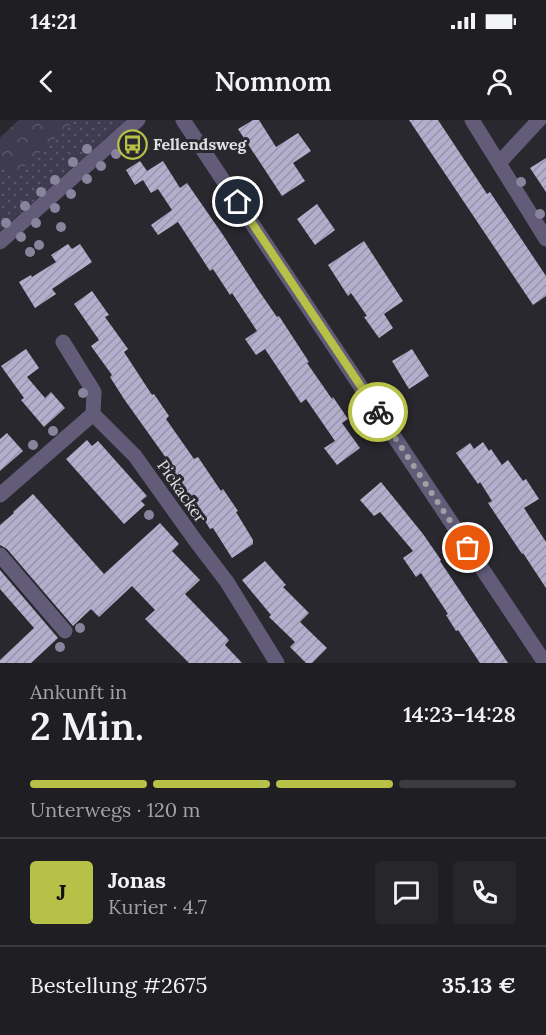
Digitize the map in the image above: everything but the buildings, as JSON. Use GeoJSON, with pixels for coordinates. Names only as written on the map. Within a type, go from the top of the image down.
{"type":"FeatureCollection","features":[{"type":"Feature","properties":{"kind":"street"},"geometry":{"type":"LineString","coordinates":[[0,242],[138,120]]}},
{"type":"Feature","properties":{"kind":"street"},"geometry":{"type":"LineString","coordinates":[[183,120],[545,663]]}},
{"type":"Feature","properties":{"kind":"street"},"geometry":{"type":"LineString","coordinates":[[472,120],[546,239]]}},
{"type":"Feature","properties":{"kind":"street"},"geometry":{"type":"LineString","coordinates":[[498,163],[538,120]]}},
{"type":"Feature","properties":{"kind":"street"},"geometry":{"type":"LineString","coordinates":[[0,495],[93,414],[94,392],[63,342]]}},
{"type":"Feature","properties":{"kind":"street","name":"Pickacker"},"geometry":{"type":"LineString","coordinates":[[93,414],[135,456],[227,582],[277,663]]}},
{"type":"Feature","properties":{"kind":"street"},"geometry":{"type":"LineString","coordinates":[[0,555],[65,631]]}},
{"type":"Feature","properties":{"kind":"green space"},"geometry":{"type":"Polygon","coordinates":[[[19,120],[126,120],[0,231],[0,138],[19,120]]]}},
{"type":"Feature","properties":{"kind":"green space"},"geometry":{"type":"Polygon","coordinates":[[[19,120],[76,120],[16,174],[0,166],[0,138],[19,120]]]}},
{"type":"Feature","properties":{"kind":"way so far"},"geometry":{"type":"LineString","coordinates":[[378,412],[468,548]]}},
{"type":"Feature","properties":{"kind":"place","name":"Fellendsweg"},"geometry":{"type":"Point","coordinates":[132,144]}},
{"type":"Feature","properties":{"kind":"route"},"geometry":{"type":"LineString","coordinates":[[238,202],[378,412]]}}]}
